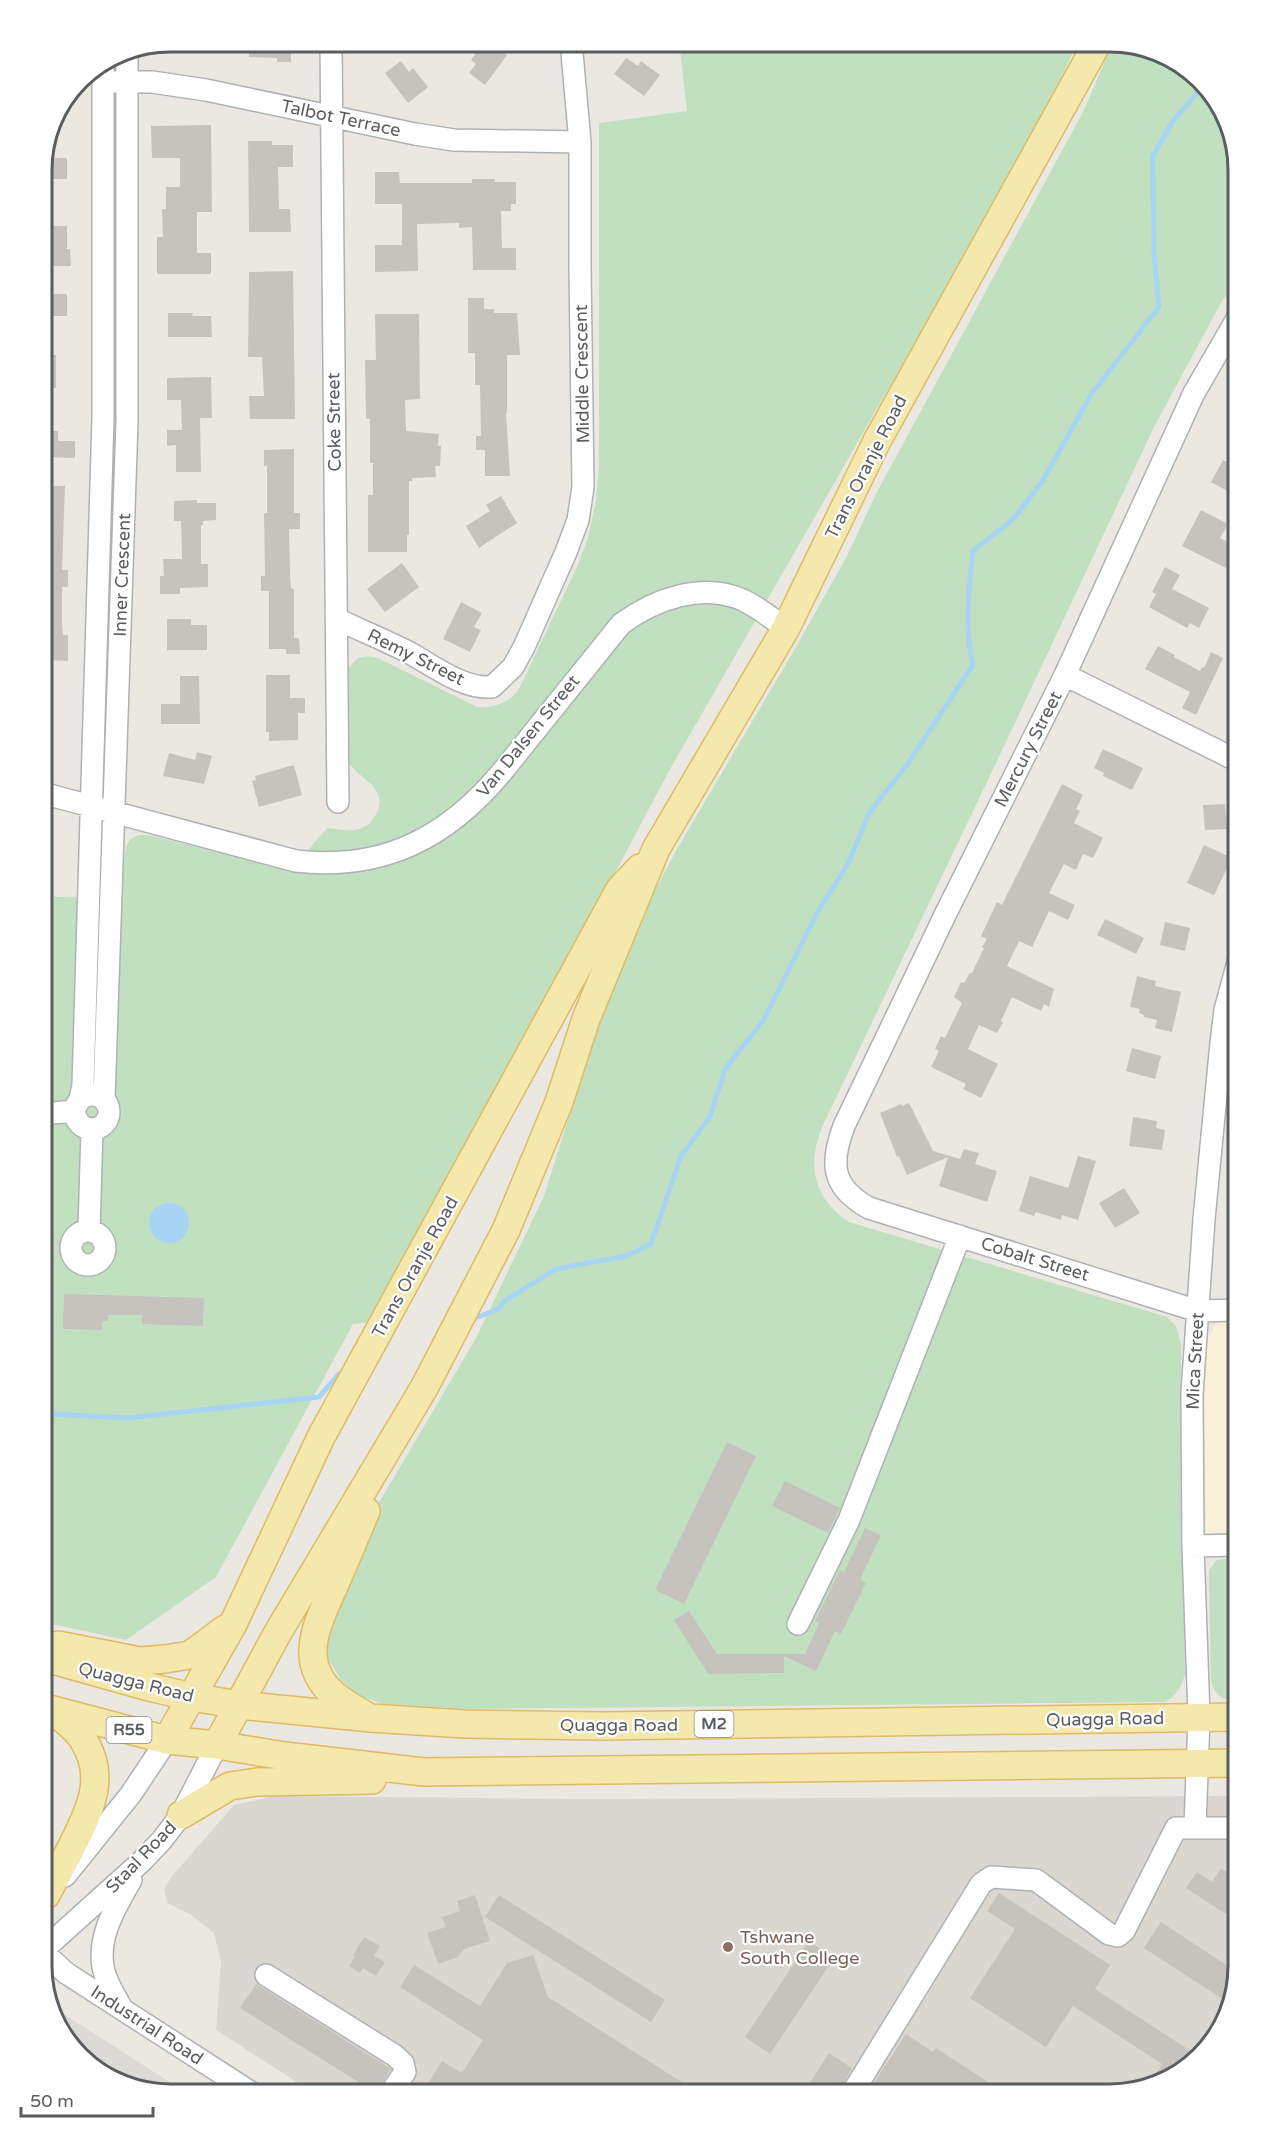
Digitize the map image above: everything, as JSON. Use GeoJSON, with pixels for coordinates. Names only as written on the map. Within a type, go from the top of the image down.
{"type":"FeatureCollection","features":[{"type":"Feature","properties":{"kind":"main road","name":"Trans Oranje Road"},"geometry":{"type":"LineString","coordinates":[[1076,85],[1086,53]]}},
{"type":"Feature","properties":{"kind":"main road","name":"Trans Oranje Road"},"geometry":{"type":"LineString","coordinates":[[217,1745],[277,1634],[400,1429],[506,1230],[559,1102],[586,1019],[656,849],[786,628],[877,441],[1092,53]]}},
{"type":"Feature","properties":{"kind":"main road","name":"Trans Oranje Road"},"geometry":{"type":"LineString","coordinates":[[192,1697],[233,1624],[321,1437],[620,889],[656,849]]}},
{"type":"Feature","properties":{"kind":"main road"},"geometry":{"type":"LineString","coordinates":[[371,1718],[336,1698],[323,1682],[314,1663],[314,1641],[319,1620],[400,1429]]}},
{"type":"Feature","properties":{"kind":"main road"},"geometry":{"type":"LineString","coordinates":[[52,1644],[140,1661],[190,1654],[233,1624]]}},
{"type":"Feature","properties":{"kind":"main road","name":"Quagga Road"},"geometry":{"type":"LineString","coordinates":[[52,1660],[192,1697],[239,1705],[371,1718],[464,1724],[613,1725],[1228,1717]]}},
{"type":"Feature","properties":{"kind":"main road","name":"R55"},"geometry":{"type":"LineString","coordinates":[[167,1740],[192,1697]]}},
{"type":"Feature","properties":{"kind":"main road","name":"R55"},"geometry":{"type":"LineString","coordinates":[[52,1710],[167,1740],[217,1745]]}},
{"type":"Feature","properties":{"kind":"main road"},"geometry":{"type":"LineString","coordinates":[[52,1712],[81,1736],[87,1746],[93,1760],[95,1784],[90,1809],[52,1882]]}},
{"type":"Feature","properties":{"kind":"main road"},"geometry":{"type":"LineString","coordinates":[[217,1745],[285,1756],[424,1772],[1228,1763]]}},
{"type":"Feature","properties":{"kind":"main road"},"geometry":{"type":"LineString","coordinates":[[181,1815],[225,1788],[246,1783],[386,1779],[424,1772]]}},
{"type":"Feature","properties":{"kind":"street","name":"Coke Street"},"geometry":{"type":"LineString","coordinates":[[331,52],[338,802]]}},
{"type":"Feature","properties":{"kind":"street","name":"Middle Crescent"},"geometry":{"type":"LineString","coordinates":[[496,685],[513,667],[524,647],[566,552],[582,504],[580,142],[572,52]]}},
{"type":"Feature","properties":{"kind":"street","name":"Inner Crescent"},"geometry":{"type":"LineString","coordinates":[[104,1099],[127,422],[127,61]]}},
{"type":"Feature","properties":{"kind":"street","name":"Talbot Terrace"},"geometry":{"type":"LineString","coordinates":[[104,73],[127,82],[152,82],[207,90],[415,134],[454,140],[580,142]]}},
{"type":"Feature","properties":{"kind":"street","name":"Inner Crescent"},"geometry":{"type":"LineString","coordinates":[[77,1105],[83,1085],[103,418],[103,74]]}},
{"type":"Feature","properties":{"kind":"street","name":"Mercury Street"},"geometry":{"type":"LineString","coordinates":[[841,1184],[835,1164],[844,1126],[946,913],[1065,675],[1194,393],[1228,334]]}},
{"type":"Feature","properties":{"kind":"street","name":"Van Dalsen Street"},"geometry":{"type":"LineString","coordinates":[[53,796],[296,861],[351,862],[400,849],[436,834],[487,790],[599,649],[621,624],[641,609],[677,596],[723,594],[746,602],[786,628]]}},
{"type":"Feature","properties":{"kind":"street","name":"Remy Street"},"geometry":{"type":"LineString","coordinates":[[337,619],[459,680],[484,688],[496,685]]}},
{"type":"Feature","properties":{"kind":"street"},"geometry":{"type":"LineString","coordinates":[[1065,675],[1228,755]]}},
{"type":"Feature","properties":{"kind":"street","name":"Mica Street"},"geometry":{"type":"LineString","coordinates":[[1195,1828],[1199,1717],[1193,1546],[1192,1394],[1204,1219],[1221,1043],[1228,999]]}},
{"type":"Feature","properties":{"kind":"street"},"geometry":{"type":"LineString","coordinates":[[52,1111],[77,1105],[93,1095],[104,1099],[109,1115],[103,1125],[92,1130],[81,1126],[75,1117],[77,1105]]}},
{"type":"Feature","properties":{"kind":"street"},"geometry":{"type":"LineString","coordinates":[[89,1230],[92,1130]]}},
{"type":"Feature","properties":{"kind":"street","name":"Cobalt Street"},"geometry":{"type":"LineString","coordinates":[[841,1184],[848,1194],[868,1208],[1198,1311],[1228,1310]]}},
{"type":"Feature","properties":{"kind":"street"},"geometry":{"type":"LineString","coordinates":[[798,1624],[849,1520],[960,1236]]}},
{"type":"Feature","properties":{"kind":"street"},"geometry":{"type":"LineString","coordinates":[[1193,1546],[1228,1545]]}},
{"type":"Feature","properties":{"kind":"street"},"geometry":{"type":"LineString","coordinates":[[52,1889],[131,1794],[167,1740]]}},
{"type":"Feature","properties":{"kind":"street","name":"Staal Road"},"geometry":{"type":"LineString","coordinates":[[52,1942],[162,1840],[181,1815],[217,1745]]}},
{"type":"Feature","properties":{"kind":"street"},"geometry":{"type":"LineString","coordinates":[[858,2084],[981,1884],[991,1877],[1036,1880],[1109,1934],[1118,1936],[1124,1931],[1173,1831],[1180,1827],[1228,1828]]}},
{"type":"Feature","properties":{"kind":"street"},"geometry":{"type":"LineString","coordinates":[[123,2009],[106,1979],[102,1956],[104,1941],[115,1907],[142,1861]]}},
{"type":"Feature","properties":{"kind":"street","name":"Industrial Road"},"geometry":{"type":"LineString","coordinates":[[52,1962],[238,2084]]}},
{"type":"Feature","properties":{"kind":"street"},"geometry":{"type":"LineString","coordinates":[[266,1975],[394,2055],[403,2063],[405,2072],[397,2084]]}},
{"type":"Feature","properties":{"kind":"shaded area"},"geometry":{"type":"Polygon","coordinates":[[[1228,1306],[1228,1533],[1206,1533],[1204,1344],[1228,1306]]]}},
{"type":"Feature","properties":{"kind":"shaded area","name":"Tshwane South College"},"geometry":{"type":"Polygon","coordinates":[[[275,1796],[590,1799],[1228,1796],[1228,1967],[1226,1982],[1219,2012],[1212,2026],[1193,2050],[1175,2065],[1162,2072],[1125,2083],[300,2084],[216,2030],[221,1961],[214,1933],[190,1914],[167,1903],[164,1889],[173,1875],[234,1805],[275,1796]]]}},
{"type":"Feature","properties":{"kind":"shaded area"},"geometry":{"type":"Polygon","coordinates":[[[63,2013],[173,2084],[132,2078],[105,2065],[72,2032],[63,2013]]]}},
{"type":"Feature","properties":{"kind":"green space"},"geometry":{"type":"Polygon","coordinates":[[[680,53],[1073,53],[1018,163],[669,771],[496,1098],[373,1322],[353,1324],[216,1577],[126,1640],[52,1624],[53,896],[122,899],[126,850],[131,839],[137,836],[149,835],[290,871],[327,828],[352,830],[369,824],[379,808],[379,798],[376,791],[349,763],[345,755],[346,677],[349,668],[358,658],[368,656],[378,658],[477,707],[499,704],[518,691],[577,567],[588,538],[596,501],[599,467],[599,123],[687,111],[680,53]]]}},
{"type":"Feature","properties":{"kind":"green space"},"geometry":{"type":"Polygon","coordinates":[[[1108,53],[1133,55],[1162,65],[1187,82],[1208,105],[1219,125],[1228,170],[1228,293],[1154,427],[825,1121],[815,1150],[814,1164],[820,1189],[827,1201],[849,1222],[1167,1317],[1176,1326],[1181,1344],[1185,1674],[1180,1687],[1165,1702],[464,1709],[383,1704],[357,1695],[341,1680],[328,1659],[325,1646],[327,1621],[380,1501],[476,1338],[544,1196],[607,996],[633,932],[677,849],[846,558],[877,492],[1084,110],[1108,53]]]}},
{"type":"Feature","properties":{"kind":"green space"},"geometry":{"type":"Polygon","coordinates":[[[1228,1558],[1228,1699],[1215,1691],[1211,1681],[1209,1570],[1217,1560],[1228,1558]]]}},
{"type":"Feature","properties":{"kind":"water"},"geometry":{"type":"Polygon","coordinates":[[[169,1203],[183,1209],[189,1223],[183,1237],[169,1243],[155,1237],[149,1223],[155,1209],[169,1203]]]}},
{"type":"Feature","properties":{"kind":"building"},"geometry":{"type":"Polygon","coordinates":[[[249,52],[291,52],[291,62],[277,62],[277,58],[249,57],[249,52]]]}},
{"type":"Feature","properties":{"kind":"building"},"geometry":{"type":"Polygon","coordinates":[[[477,52],[503,52],[507,55],[485,85],[469,73],[476,64],[471,60],[477,52]]]}},
{"type":"Feature","properties":{"kind":"building"},"geometry":{"type":"Polygon","coordinates":[[[626,58],[638,66],[641,61],[660,75],[644,96],[614,74],[626,58]]]}},
{"type":"Feature","properties":{"kind":"building"},"geometry":{"type":"Polygon","coordinates":[[[401,61],[409,72],[413,68],[428,87],[408,103],[385,73],[401,61]]]}},
{"type":"Feature","properties":{"kind":"building"},"geometry":{"type":"Polygon","coordinates":[[[211,125],[212,212],[197,212],[197,253],[211,253],[211,274],[157,274],[157,237],[163,237],[162,209],[166,209],[166,187],[180,187],[180,158],[152,158],[151,126],[211,125]]]}},
{"type":"Feature","properties":{"kind":"building"},"geometry":{"type":"Polygon","coordinates":[[[248,141],[272,141],[272,145],[293,145],[293,167],[278,167],[279,209],[290,209],[291,232],[249,232],[248,141]]]}},
{"type":"Feature","properties":{"kind":"building"},"geometry":{"type":"Polygon","coordinates":[[[54,158],[67,158],[67,179],[53,179],[54,158]]]}},
{"type":"Feature","properties":{"kind":"building"},"geometry":{"type":"Polygon","coordinates":[[[375,172],[399,172],[400,183],[472,183],[472,179],[516,182],[516,204],[511,204],[511,211],[501,211],[502,248],[516,248],[516,270],[473,270],[472,227],[459,228],[459,223],[417,224],[418,271],[375,272],[375,245],[402,245],[402,204],[375,204],[375,172]]]}},
{"type":"Feature","properties":{"kind":"building"},"geometry":{"type":"Polygon","coordinates":[[[53,226],[67,226],[67,249],[70,249],[71,266],[53,266],[53,226]]]}},
{"type":"Feature","properties":{"kind":"building"},"geometry":{"type":"Polygon","coordinates":[[[293,271],[295,419],[250,419],[249,396],[264,396],[262,357],[248,357],[249,272],[293,271]]]}},
{"type":"Feature","properties":{"kind":"building"},"geometry":{"type":"Polygon","coordinates":[[[53,294],[67,294],[67,316],[53,316],[53,294]]]}},
{"type":"Feature","properties":{"kind":"building"},"geometry":{"type":"Polygon","coordinates":[[[468,298],[484,298],[484,309],[494,309],[494,313],[517,313],[520,355],[507,355],[506,413],[510,476],[485,476],[485,450],[476,450],[476,436],[481,436],[480,385],[475,385],[475,353],[468,353],[468,298]]]}},
{"type":"Feature","properties":{"kind":"building"},"geometry":{"type":"Polygon","coordinates":[[[168,313],[211,316],[212,337],[168,337],[168,313]]]}},
{"type":"Feature","properties":{"kind":"building"},"geometry":{"type":"Polygon","coordinates":[[[375,314],[419,314],[420,399],[405,400],[406,431],[439,434],[438,446],[441,446],[440,466],[435,466],[436,477],[412,478],[412,481],[409,481],[407,552],[368,552],[368,495],[373,495],[373,463],[370,463],[370,419],[366,419],[365,360],[376,360],[375,314]]]}},
{"type":"Feature","properties":{"kind":"building"},"geometry":{"type":"Polygon","coordinates":[[[53,355],[56,355],[56,388],[53,388],[53,355]]]}},
{"type":"Feature","properties":{"kind":"building"},"geometry":{"type":"Polygon","coordinates":[[[211,377],[212,418],[200,418],[201,472],[176,472],[176,445],[167,446],[167,430],[182,430],[181,400],[167,400],[167,378],[211,377]]]}},
{"type":"Feature","properties":{"kind":"building"},"geometry":{"type":"Polygon","coordinates":[[[53,431],[58,431],[58,441],[75,441],[75,458],[53,457],[53,431]]]}},
{"type":"Feature","properties":{"kind":"building"},"geometry":{"type":"Polygon","coordinates":[[[294,449],[294,513],[300,513],[300,529],[289,529],[290,574],[291,588],[294,589],[294,638],[299,638],[300,654],[286,654],[286,649],[269,649],[269,591],[261,591],[261,576],[265,576],[264,513],[267,513],[267,466],[264,466],[264,450],[294,449]]]}},
{"type":"Feature","properties":{"kind":"building"},"geometry":{"type":"Polygon","coordinates":[[[1223,460],[1228,463],[1228,491],[1211,482],[1223,460]]]}},
{"type":"Feature","properties":{"kind":"building"},"geometry":{"type":"Polygon","coordinates":[[[53,486],[65,486],[62,570],[68,570],[68,587],[62,587],[62,624],[63,635],[68,635],[68,661],[53,660],[53,486]]]}},
{"type":"Feature","properties":{"kind":"building"},"geometry":{"type":"Polygon","coordinates":[[[501,496],[517,523],[479,548],[466,526],[490,511],[486,505],[501,496]]]}},
{"type":"Feature","properties":{"kind":"building"},"geometry":{"type":"Polygon","coordinates":[[[197,500],[197,503],[216,503],[216,520],[203,521],[201,525],[201,564],[208,564],[208,587],[180,588],[180,594],[160,594],[160,576],[164,576],[163,559],[182,559],[181,521],[174,521],[174,501],[197,500]]]}},
{"type":"Feature","properties":{"kind":"building"},"geometry":{"type":"Polygon","coordinates":[[[1201,510],[1228,524],[1220,538],[1228,542],[1228,569],[1182,546],[1201,510]]]}},
{"type":"Feature","properties":{"kind":"building"},"geometry":{"type":"Polygon","coordinates":[[[402,563],[419,587],[385,612],[367,589],[402,563]]]}},
{"type":"Feature","properties":{"kind":"building"},"geometry":{"type":"Polygon","coordinates":[[[1165,567],[1180,575],[1172,589],[1209,608],[1199,628],[1190,623],[1187,628],[1149,607],[1156,594],[1152,592],[1165,567]]]}},
{"type":"Feature","properties":{"kind":"building"},"geometry":{"type":"Polygon","coordinates":[[[461,602],[482,613],[474,627],[481,630],[470,652],[443,639],[461,602]]]}},
{"type":"Feature","properties":{"kind":"building"},"geometry":{"type":"Polygon","coordinates":[[[167,619],[191,619],[191,625],[207,625],[207,650],[167,650],[167,619]]]}},
{"type":"Feature","properties":{"kind":"building"},"geometry":{"type":"Polygon","coordinates":[[[1158,646],[1200,671],[1202,667],[1204,668],[1211,652],[1223,658],[1196,715],[1182,708],[1190,692],[1145,669],[1158,646]]]}},
{"type":"Feature","properties":{"kind":"building"},"geometry":{"type":"Polygon","coordinates":[[[266,675],[290,675],[290,698],[305,698],[305,713],[298,713],[298,740],[269,741],[269,732],[266,732],[266,675]]]}},
{"type":"Feature","properties":{"kind":"building"},"geometry":{"type":"Polygon","coordinates":[[[180,676],[199,676],[200,724],[161,724],[161,704],[180,704],[180,676]]]}},
{"type":"Feature","properties":{"kind":"building"},"geometry":{"type":"Polygon","coordinates":[[[1103,749],[1143,768],[1132,790],[1103,776],[1104,773],[1094,768],[1103,749]]]}},
{"type":"Feature","properties":{"kind":"building"},"geometry":{"type":"Polygon","coordinates":[[[197,752],[212,756],[204,784],[163,776],[169,753],[195,760],[197,752]]]}},
{"type":"Feature","properties":{"kind":"building"},"geometry":{"type":"Polygon","coordinates":[[[294,765],[302,795],[259,807],[252,781],[256,780],[255,776],[294,765]]]}},
{"type":"Feature","properties":{"kind":"building"},"geometry":{"type":"Polygon","coordinates":[[[1062,784],[1083,795],[1076,809],[1080,811],[1074,823],[1103,838],[1093,858],[1083,854],[1076,870],[1064,864],[1049,893],[1075,905],[1068,920],[1049,911],[1032,947],[1019,941],[1007,966],[1054,989],[1049,1007],[1044,1004],[1041,1011],[1012,997],[997,1033],[979,1025],[968,1049],[998,1064],[981,1098],[963,1089],[966,1084],[931,1067],[939,1051],[935,1049],[941,1036],[945,1038],[962,1003],[954,997],[961,982],[964,983],[972,973],[984,948],[982,947],[987,939],[981,936],[997,902],[1002,905],[1062,784]]]}},
{"type":"Feature","properties":{"kind":"building"},"geometry":{"type":"Polygon","coordinates":[[[1225,804],[1227,829],[1205,830],[1203,805],[1225,804]]]}},
{"type":"Feature","properties":{"kind":"building"},"geometry":{"type":"Polygon","coordinates":[[[1204,845],[1228,856],[1228,866],[1214,895],[1187,883],[1204,845]]]}},
{"type":"Feature","properties":{"kind":"building"},"geometry":{"type":"Polygon","coordinates":[[[1105,919],[1144,938],[1136,954],[1097,935],[1105,919]]]}},
{"type":"Feature","properties":{"kind":"building"},"geometry":{"type":"Polygon","coordinates":[[[1165,922],[1190,928],[1185,951],[1160,945],[1165,922]]]}},
{"type":"Feature","properties":{"kind":"building"},"geometry":{"type":"Polygon","coordinates":[[[1137,976],[1156,981],[1155,986],[1181,992],[1172,1032],[1155,1028],[1157,1020],[1144,1017],[1139,1013],[1140,1009],[1130,1007],[1137,976]]]}},
{"type":"Feature","properties":{"kind":"building"},"geometry":{"type":"Polygon","coordinates":[[[1132,1048],[1161,1056],[1155,1079],[1126,1071],[1132,1048]]]}},
{"type":"Feature","properties":{"kind":"building"},"geometry":{"type":"Polygon","coordinates":[[[909,1103],[933,1151],[960,1159],[964,1149],[979,1153],[975,1164],[997,1171],[987,1202],[939,1186],[948,1157],[907,1175],[899,1156],[897,1157],[880,1113],[909,1103]]]}},
{"type":"Feature","properties":{"kind":"building"},"geometry":{"type":"Polygon","coordinates":[[[1133,1117],[1157,1121],[1156,1128],[1165,1130],[1162,1150],[1129,1146],[1133,1117]]]}},
{"type":"Feature","properties":{"kind":"building"},"geometry":{"type":"Polygon","coordinates":[[[1078,1156],[1096,1161],[1078,1220],[1062,1215],[1061,1220],[1036,1212],[1034,1216],[1019,1211],[1030,1176],[1068,1188],[1078,1156]]]}},
{"type":"Feature","properties":{"kind":"building"},"geometry":{"type":"Polygon","coordinates":[[[1124,1188],[1140,1213],[1115,1228],[1099,1203],[1124,1188]]]}},
{"type":"Feature","properties":{"kind":"building"},"geometry":{"type":"Polygon","coordinates":[[[64,1294],[204,1298],[203,1326],[142,1324],[142,1315],[108,1315],[108,1321],[102,1321],[102,1330],[63,1329],[64,1294]]]}},
{"type":"Feature","properties":{"kind":"building"},"geometry":{"type":"Polygon","coordinates":[[[727,1442],[756,1456],[684,1604],[655,1590],[727,1442]]]}},
{"type":"Feature","properties":{"kind":"building"},"geometry":{"type":"Polygon","coordinates":[[[785,1481],[840,1508],[828,1533],[772,1506],[785,1481]]]}},
{"type":"Feature","properties":{"kind":"building"},"geometry":{"type":"Polygon","coordinates":[[[865,1528],[881,1535],[860,1580],[866,1583],[841,1634],[835,1631],[816,1671],[784,1656],[784,1673],[708,1674],[674,1620],[689,1611],[717,1654],[805,1654],[819,1623],[815,1621],[840,1570],[844,1572],[865,1528]]]}},
{"type":"Feature","properties":{"kind":"building"},"geometry":{"type":"Polygon","coordinates":[[[1221,1868],[1228,1873],[1228,1915],[1186,1888],[1197,1872],[1212,1882],[1221,1868]]]}},
{"type":"Feature","properties":{"kind":"building"},"geometry":{"type":"Polygon","coordinates":[[[999,1893],[1110,1965],[1095,1989],[1191,2051],[1175,2065],[1155,2075],[1162,2064],[1073,2006],[1046,2047],[970,1998],[1015,1929],[987,1911],[999,1893]]]}},
{"type":"Feature","properties":{"kind":"building"},"geometry":{"type":"Polygon","coordinates":[[[475,1895],[490,1941],[464,1949],[458,1957],[438,1964],[427,1933],[446,1927],[442,1917],[460,1911],[457,1901],[475,1895]]]}},
{"type":"Feature","properties":{"kind":"building"},"geometry":{"type":"Polygon","coordinates":[[[499,1895],[665,2000],[651,2022],[485,1917],[499,1895]]]}},
{"type":"Feature","properties":{"kind":"building"},"geometry":{"type":"Polygon","coordinates":[[[1161,1922],[1228,1966],[1222,1999],[1144,1948],[1161,1922]]]}},
{"type":"Feature","properties":{"kind":"building"},"geometry":{"type":"Polygon","coordinates":[[[364,1937],[380,1946],[374,1956],[385,1962],[376,1976],[363,1968],[360,1973],[349,1966],[364,1937]]]}},
{"type":"Feature","properties":{"kind":"building"},"geometry":{"type":"Polygon","coordinates":[[[809,1941],[834,1958],[770,2054],[745,2037],[809,1941]]]}},
{"type":"Feature","properties":{"kind":"building"},"geometry":{"type":"Polygon","coordinates":[[[533,1955],[548,1997],[685,2084],[432,2084],[429,2082],[442,2061],[462,2073],[483,2040],[400,1987],[414,1965],[480,2006],[507,1963],[533,1955]]]}},
{"type":"Feature","properties":{"kind":"building"},"geometry":{"type":"Polygon","coordinates":[[[256,1984],[391,2069],[382,2084],[362,2084],[240,2008],[256,1984]]]}},
{"type":"Feature","properties":{"kind":"building"},"geometry":{"type":"Polygon","coordinates":[[[906,2034],[933,2052],[936,2048],[991,2084],[873,2084],[906,2034]]]}},
{"type":"Feature","properties":{"kind":"building"},"geometry":{"type":"Polygon","coordinates":[[[829,2053],[852,2068],[844,2084],[809,2084],[829,2053]]]}},
{"type":"Feature","properties":{"kind":"waterway"},"geometry":{"type":"LineString","coordinates":[[478,1317],[498,1309],[506,1300],[556,1269],[626,1256],[651,1244],[681,1156],[710,1117],[725,1069],[763,1021],[817,913],[848,864],[869,813],[907,765],[973,665],[968,623],[973,551],[1013,519],[1042,482],[1092,393],[1159,307],[1154,253],[1153,156],[1171,124],[1197,92]]}},
{"type":"Feature","properties":{"kind":"waterway"},"geometry":{"type":"LineString","coordinates":[[52,1414],[128,1418],[319,1397],[339,1374]]}},
{"type":"Feature","properties":{"kind":"place","name":"Tshwane South College"},"geometry":{"type":"Point","coordinates":[728,1947]}}]}
